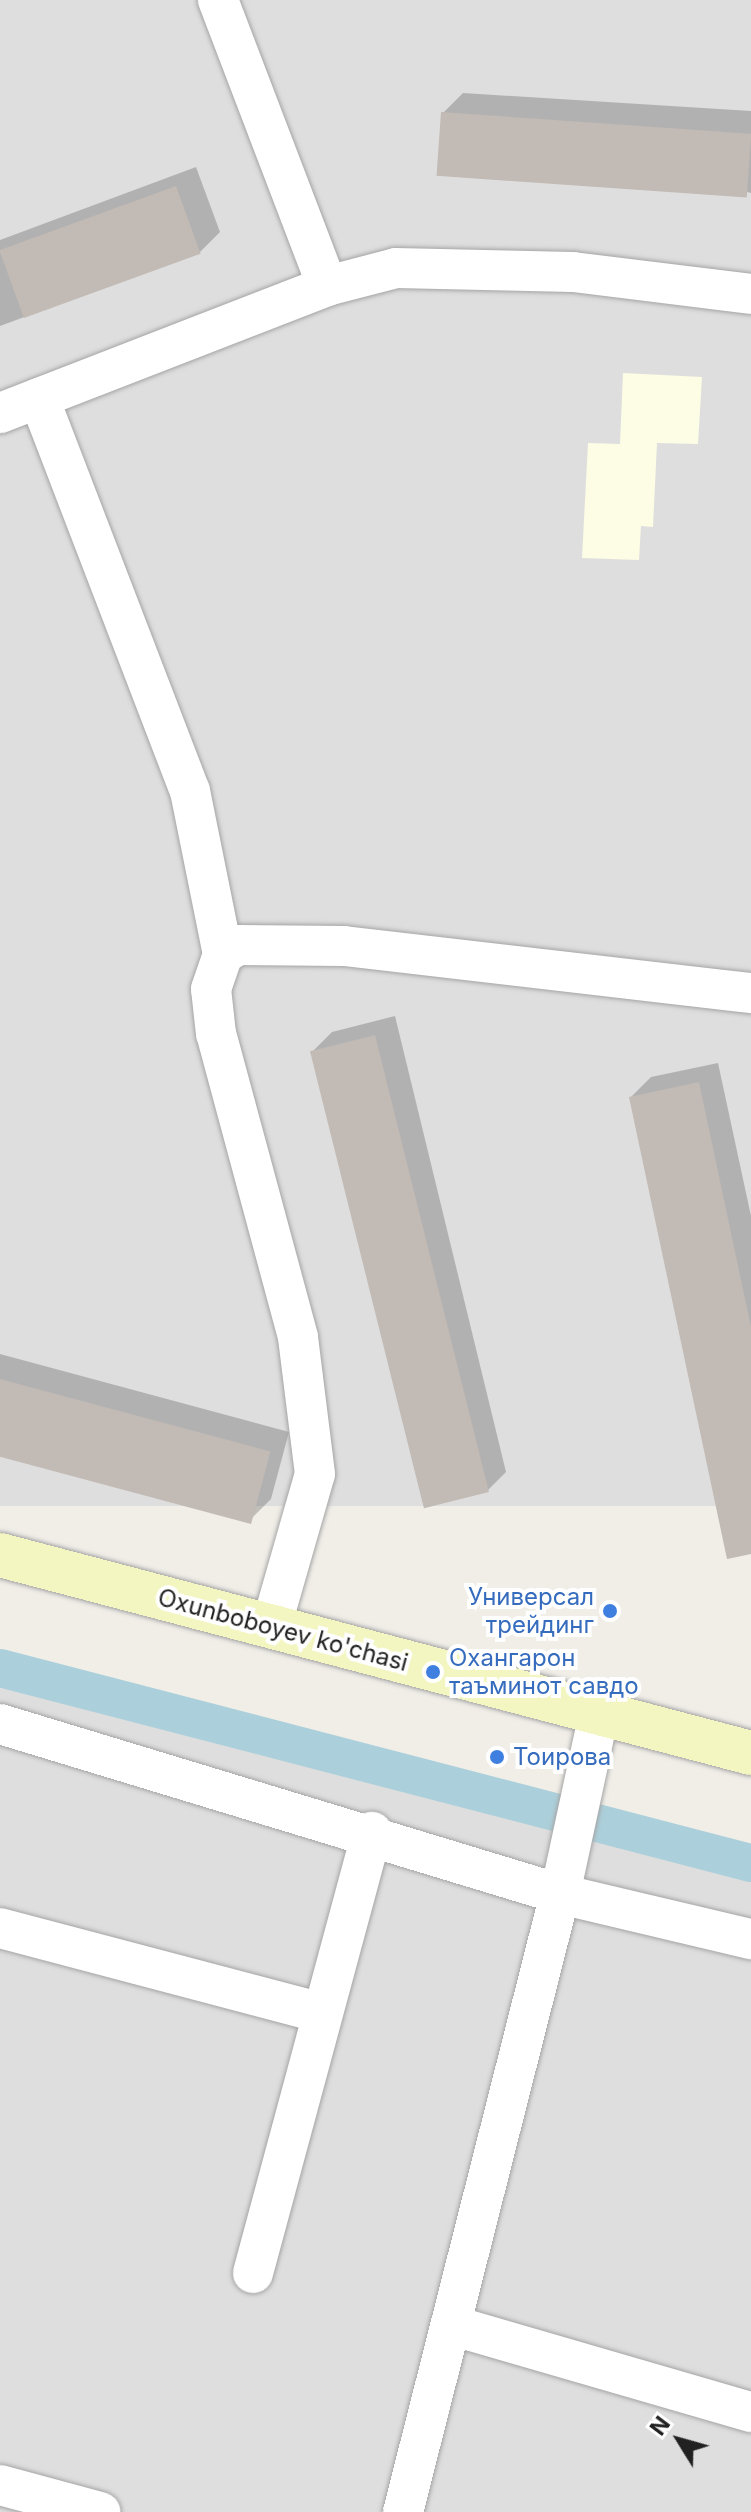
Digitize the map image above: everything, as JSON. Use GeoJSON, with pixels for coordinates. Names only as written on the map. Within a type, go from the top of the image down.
{"type":"FeatureCollection","features":[{"type":"Feature","properties":{"kind":"main road","name":"Oxunboboyev ko'chasi"},"geometry":{"type":"LineString","coordinates":[[0,1555],[751,1753]]}},
{"type":"Feature","properties":{"kind":"street"},"geometry":{"type":"LineString","coordinates":[[218,0],[327,286]]}},
{"type":"Feature","properties":{"kind":"street"},"geometry":{"type":"LineString","coordinates":[[0,413],[327,286],[411,269],[573,272],[751,294]]}},
{"type":"Feature","properties":{"kind":"street"},"geometry":{"type":"LineString","coordinates":[[39,398],[190,791],[223,954],[211,989],[216,1034],[298,1337],[315,1474],[271,1627]]}},
{"type":"Feature","properties":{"kind":"street"},"geometry":{"type":"LineString","coordinates":[[223,954],[238,945],[344,946],[751,993]]}},
{"type":"Feature","properties":{"kind":"street"},"geometry":{"type":"LineString","coordinates":[[403,2512],[564,1877],[599,1714]]}},
{"type":"Feature","properties":{"kind":"street"},"geometry":{"type":"LineString","coordinates":[[0,1724],[372,1832],[564,1877],[751,1939]]}},
{"type":"Feature","properties":{"kind":"street"},"geometry":{"type":"LineString","coordinates":[[253,2273],[372,1832]]}},
{"type":"Feature","properties":{"kind":"street"},"geometry":{"type":"LineString","coordinates":[[0,1928],[322,2013]]}},
{"type":"Feature","properties":{"kind":"street"},"geometry":{"type":"LineString","coordinates":[[451,2325],[751,2412]]}},
{"type":"Feature","properties":{"kind":"street"},"geometry":{"type":"LineString","coordinates":[[0,2485],[100,2512]]}},
{"type":"Feature","properties":{"kind":"shaded area"},"geometry":{"type":"Polygon","coordinates":[[[0,0],[751,0],[751,1506],[0,1506],[0,0]]]}},
{"type":"Feature","properties":{"kind":"shaded area"},"geometry":{"type":"Polygon","coordinates":[[[623,373],[702,377],[698,444],[657,443],[653,527],[641,526],[639,560],[582,558],[588,443],[620,444],[623,373]]]}},
{"type":"Feature","properties":{"kind":"shaded area"},"geometry":{"type":"Polygon","coordinates":[[[0,1680],[751,1877],[751,2512],[0,2512],[0,1680]]]}},
{"type":"Feature","properties":{"kind":"building"},"geometry":{"type":"Polygon","coordinates":[[[441,112],[751,134],[747,198],[437,176],[441,112]]]}},
{"type":"Feature","properties":{"kind":"building"},"geometry":{"type":"Polygon","coordinates":[[[176,186],[201,254],[24,318],[0,250],[176,186]]]}},
{"type":"Feature","properties":{"kind":"building"},"geometry":{"type":"Polygon","coordinates":[[[375,1035],[489,1492],[424,1508],[310,1051],[375,1035]]]}},
{"type":"Feature","properties":{"kind":"building"},"geometry":{"type":"Polygon","coordinates":[[[699,1082],[751,1327],[751,1554],[727,1559],[629,1097],[699,1082]]]}},
{"type":"Feature","properties":{"kind":"building"},"geometry":{"type":"Polygon","coordinates":[[[0,1379],[270,1451],[251,1524],[0,1457],[0,1379]]]}},
{"type":"Feature","properties":{"kind":"waterway"},"geometry":{"type":"LineString","coordinates":[[0,1668],[751,1863]]}},
{"type":"Feature","properties":{"kind":"place","name":"Универсал трейдинг"},"geometry":{"type":"Point","coordinates":[610,1611]}},
{"type":"Feature","properties":{"kind":"place","name":"Охангарон таъминот савдо"},"geometry":{"type":"Point","coordinates":[433,1672]}},
{"type":"Feature","properties":{"kind":"place","name":"Тоирова"},"geometry":{"type":"Point","coordinates":[497,1757]}}]}
